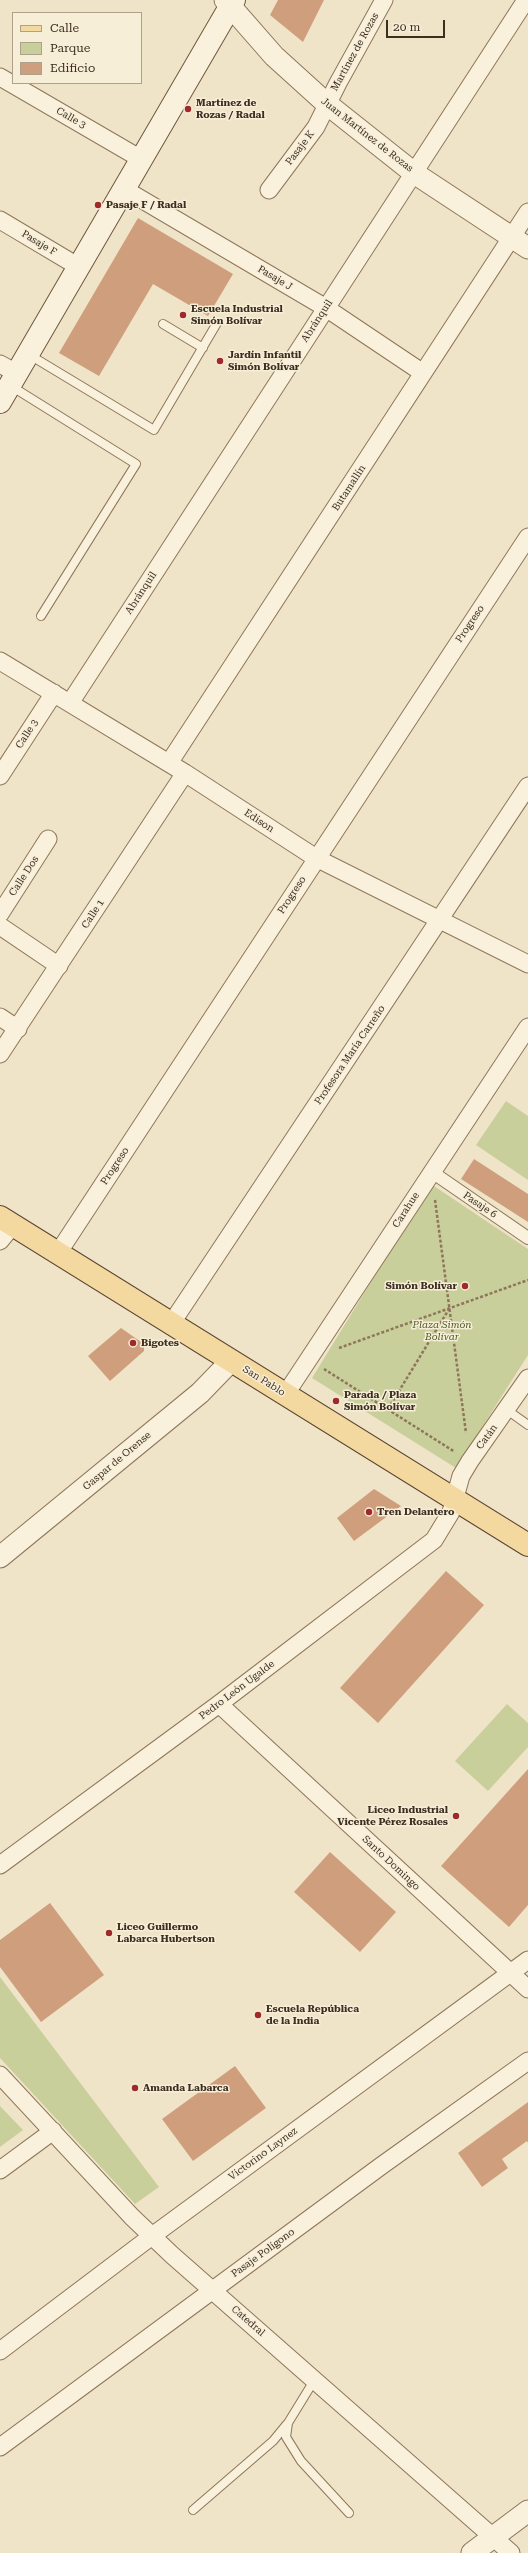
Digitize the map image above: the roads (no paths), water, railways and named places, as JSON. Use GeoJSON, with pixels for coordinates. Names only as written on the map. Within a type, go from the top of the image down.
{"type":"FeatureCollection","features":[{"type":"Feature","properties":{"kind":"main road"},"geometry":{"type":"LineString","coordinates":[[7,381],[28,354],[230,2]]}},
{"type":"Feature","properties":{"kind":"main road","name":"San Pablo"},"geometry":{"type":"LineString","coordinates":[[4,1228],[58,1253],[528,1545]]}},
{"type":"Feature","properties":{"kind":"street","name":"Martínez de Rozas"},"geometry":{"type":"LineString","coordinates":[[327,104],[384,0]]}},
{"type":"Feature","properties":{"kind":"street","name":"Abránquil"},"geometry":{"type":"LineString","coordinates":[[70,703],[526,0]]}},
{"type":"Feature","properties":{"kind":"street","name":"Juan Martínez de Rozas"},"geometry":{"type":"LineString","coordinates":[[230,2],[274,56],[327,104],[414,173],[520,242]]}},
{"type":"Feature","properties":{"kind":"street","name":"Calle 3"},"geometry":{"type":"LineString","coordinates":[[0,77],[141,159]]}},
{"type":"Feature","properties":{"kind":"street","name":"Pasaje K"},"geometry":{"type":"LineString","coordinates":[[269,190],[316,127],[327,104]]}},
{"type":"Feature","properties":{"kind":"street","name":"Pasaje J"},"geometry":{"type":"LineString","coordinates":[[124,189],[326,308],[423,373]]}},
{"type":"Feature","properties":{"kind":"street","name":"Butamallín"},"geometry":{"type":"LineString","coordinates":[[169,763],[423,373],[520,242],[528,212]]}},
{"type":"Feature","properties":{"kind":"street","name":"Pasaje F"},"geometry":{"type":"LineString","coordinates":[[0,220],[79,267]]}},
{"type":"Feature","properties":{"kind":"street","name":"Progreso"},"geometry":{"type":"LineString","coordinates":[[58,1253],[528,537]]}},
{"type":"Feature","properties":{"kind":"street","name":"Edison"},"geometry":{"type":"LineString","coordinates":[[0,661],[169,763],[316,858],[439,921],[528,964]]}},
{"type":"Feature","properties":{"kind":"street","name":"Calle 3"},"geometry":{"type":"LineString","coordinates":[[0,776],[54,693]]}},
{"type":"Feature","properties":{"kind":"street","name":"Calle 1"},"geometry":{"type":"LineString","coordinates":[[0,1054],[18,1029],[185,773]]}},
{"type":"Feature","properties":{"kind":"street","name":"Profesora María Carreño"},"geometry":{"type":"LineString","coordinates":[[171,1324],[528,786]]}},
{"type":"Feature","properties":{"kind":"street","name":"Calle Dos"},"geometry":{"type":"LineString","coordinates":[[0,914],[48,839]]}},
{"type":"Feature","properties":{"kind":"street"},"geometry":{"type":"LineString","coordinates":[[0,926],[59,966]]}},
{"type":"Feature","properties":{"kind":"street"},"geometry":{"type":"LineString","coordinates":[[0,1017],[18,1029]]}},
{"type":"Feature","properties":{"kind":"street","name":"Carahue"},"geometry":{"type":"LineString","coordinates":[[286,1395],[528,1026]]}},
{"type":"Feature","properties":{"kind":"street","name":"Pasaje 6"},"geometry":{"type":"LineString","coordinates":[[432,1172],[528,1238]]}},
{"type":"Feature","properties":{"kind":"street","name":"Gaspar de Orense"},"geometry":{"type":"LineString","coordinates":[[0,1557],[200,1393],[231,1361]]}},
{"type":"Feature","properties":{"kind":"street","name":"Catán"},"geometry":{"type":"LineString","coordinates":[[455,1499],[461,1476],[470,1461],[528,1378]]}},
{"type":"Feature","properties":{"kind":"street","name":"Pedro León Ugalde"},"geometry":{"type":"LineString","coordinates":[[0,1865],[218,1704],[434,1540],[444,1526],[455,1499]]}},
{"type":"Feature","properties":{"kind":"street","name":"Santo Domingo"},"geometry":{"type":"LineString","coordinates":[[218,1704],[528,1989]]}},
{"type":"Feature","properties":{"kind":"street","name":"Victorino Laynez"},"geometry":{"type":"LineString","coordinates":[[0,2351],[152,2236],[528,1960]]}},
{"type":"Feature","properties":{"kind":"street","name":"Pasaje Polígono"},"geometry":{"type":"LineString","coordinates":[[0,2447],[212,2290],[528,2061]]}},
{"type":"Feature","properties":{"kind":"street","name":"Catedral"},"geometry":{"type":"LineString","coordinates":[[0,2075],[152,2236],[511,2553]]}},
{"type":"Feature","properties":{"kind":"street"},"geometry":{"type":"LineString","coordinates":[[0,2170],[53,2131]]}},
{"type":"Feature","properties":{"kind":"street"},"geometry":{"type":"LineString","coordinates":[[472,2553],[528,2511]]}},
{"type":"Feature","properties":{"kind":"lane"},"geometry":{"type":"LineString","coordinates":[[28,354],[154,430],[217,323]]}},
{"type":"Feature","properties":{"kind":"lane"},"geometry":{"type":"LineString","coordinates":[[162,324],[203,348]]}},
{"type":"Feature","properties":{"kind":"lane"},"geometry":{"type":"LineString","coordinates":[[7,381],[136,464],[41,616]]}},
{"type":"Feature","properties":{"kind":"lane"},"geometry":{"type":"LineString","coordinates":[[506,1410],[528,1424]]}},
{"type":"Feature","properties":{"kind":"lane"},"geometry":{"type":"LineString","coordinates":[[193,2510],[273,2441],[288,2423],[315,2379]]}},
{"type":"Feature","properties":{"kind":"lane"},"geometry":{"type":"LineString","coordinates":[[288,2423],[286,2437],[301,2461],[349,2513]]}},
{"type":"Feature","properties":{"kind":"place","name":"Martínez de Rozas / Radal"},"geometry":{"type":"Point","coordinates":[188,109]}},
{"type":"Feature","properties":{"kind":"place","name":"Pasaje F / Radal"},"geometry":{"type":"Point","coordinates":[98,205]}},
{"type":"Feature","properties":{"kind":"place","name":"Escuela Industrial Simón Bolívar"},"geometry":{"type":"Point","coordinates":[183,315]}},
{"type":"Feature","properties":{"kind":"place","name":"Jardín Infantil Simón Bolívar"},"geometry":{"type":"Point","coordinates":[220,361]}},
{"type":"Feature","properties":{"kind":"place","name":"Simón Bolívar"},"geometry":{"type":"Point","coordinates":[465,1286]}},
{"type":"Feature","properties":{"kind":"place","name":"Bigotes"},"geometry":{"type":"Point","coordinates":[133,1343]}},
{"type":"Feature","properties":{"kind":"place","name":"Parada / Plaza Simón Bolívar"},"geometry":{"type":"Point","coordinates":[336,1401]}},
{"type":"Feature","properties":{"kind":"place","name":"Tren Delantero"},"geometry":{"type":"Point","coordinates":[369,1512]}},
{"type":"Feature","properties":{"kind":"place","name":"Liceo Industrial Vicente Pérez Rosales"},"geometry":{"type":"Point","coordinates":[456,1816]}},
{"type":"Feature","properties":{"kind":"place","name":"Liceo Guillermo Labarca Hubertson"},"geometry":{"type":"Point","coordinates":[109,1933]}},
{"type":"Feature","properties":{"kind":"place","name":"Escuela República de la India"},"geometry":{"type":"Point","coordinates":[258,2015]}},
{"type":"Feature","properties":{"kind":"place","name":"Amanda Labarca"},"geometry":{"type":"Point","coordinates":[135,2088]}},
{"type":"Feature","properties":{"kind":"park label","name":"Plaza Simón Bolívar"},"geometry":{"type":"Point","coordinates":[442,1330]}}]}
